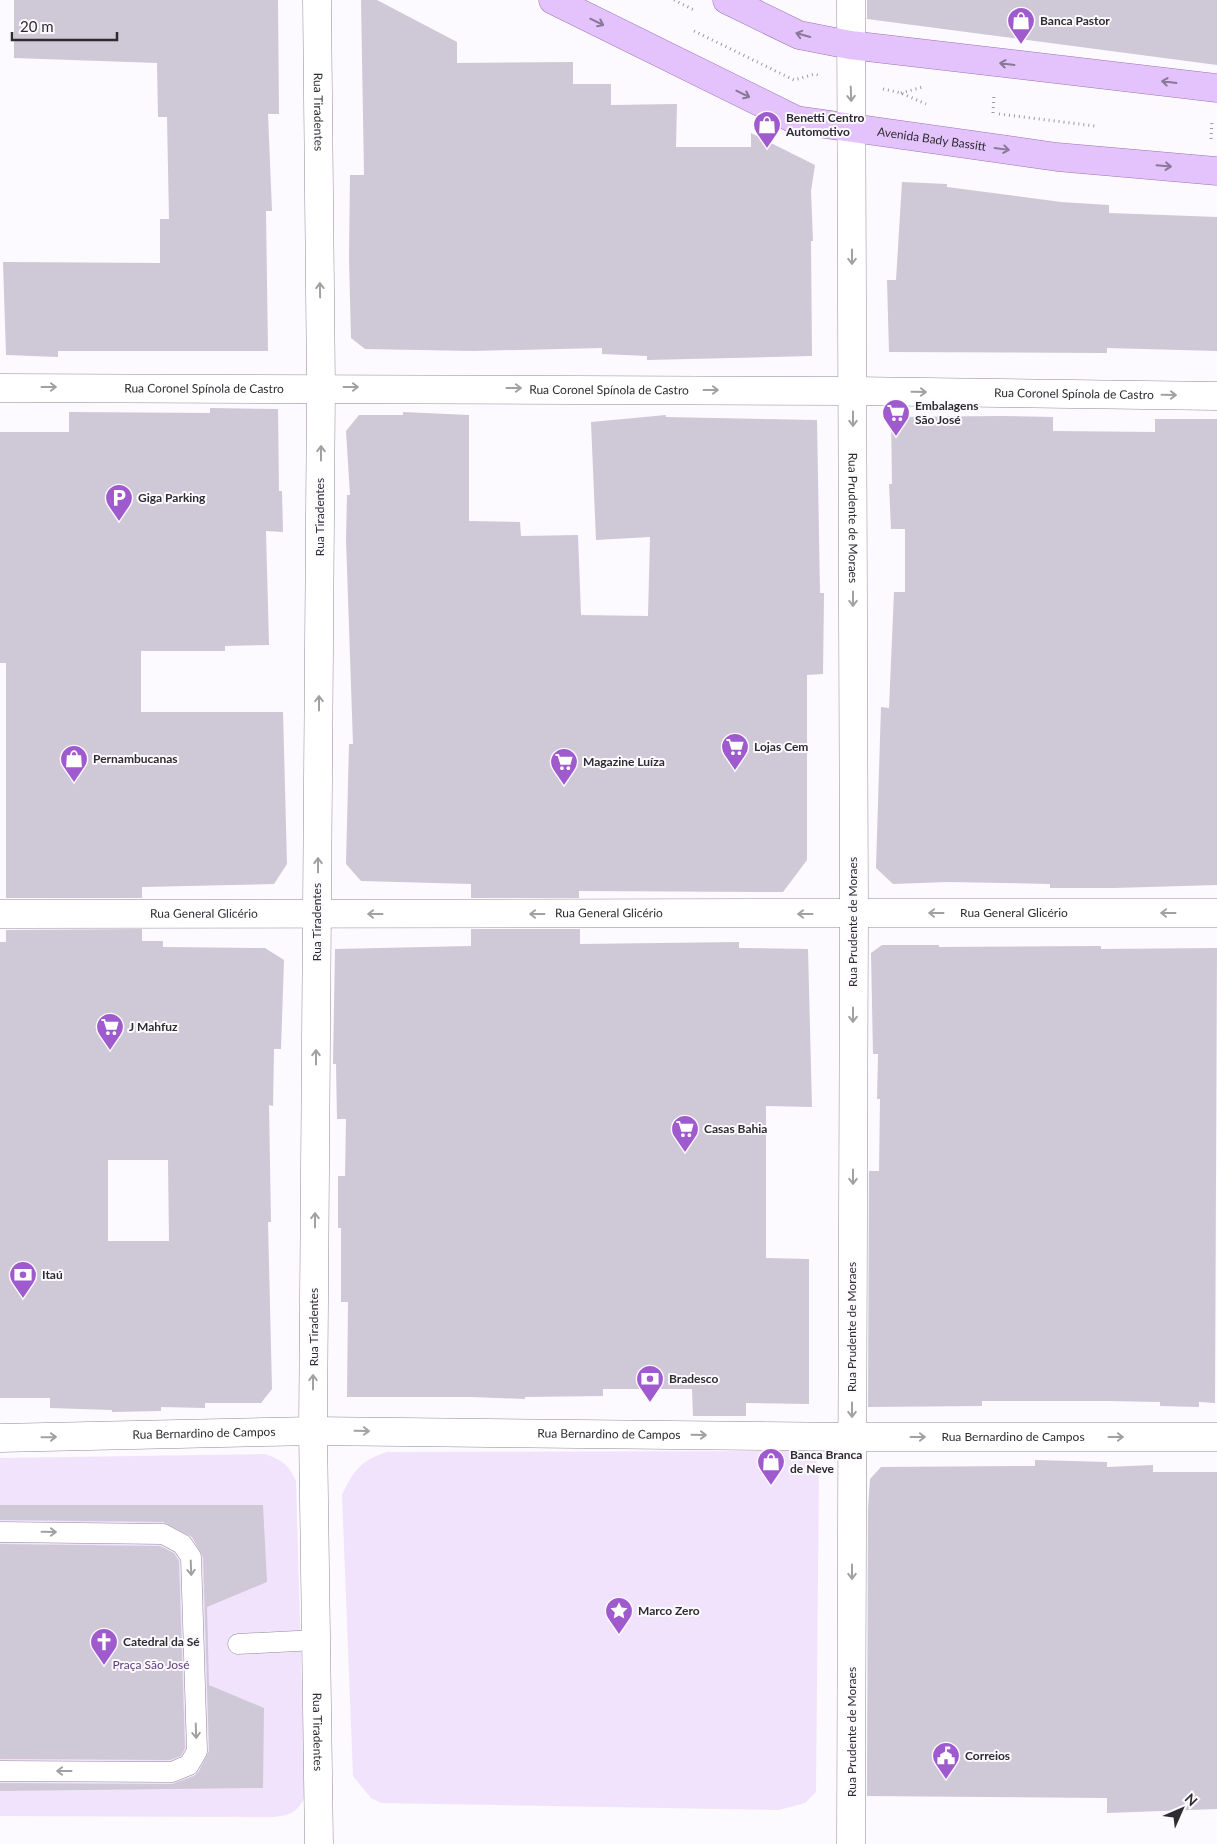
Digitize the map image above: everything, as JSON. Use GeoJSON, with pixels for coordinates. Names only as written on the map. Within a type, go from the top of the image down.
{"type":"FeatureCollection","features":[{"type":"Feature","properties":{"kind":"main road","name":"Avenida Bady Bassitt"},"geometry":{"type":"LineString","coordinates":[[554,0],[796,120],[1057,157],[1217,171]]}},
{"type":"Feature","properties":{"kind":"main road"},"geometry":{"type":"LineString","coordinates":[[728,0],[800,35],[850,45],[1217,88]]}},
{"type":"Feature","properties":{"kind":"street","name":"Rua Tiradentes"},"geometry":{"type":"LineString","coordinates":[[317,0],[321,387],[313,1431],[319,1844]]}},
{"type":"Feature","properties":{"kind":"street","name":"Rua Prudente de Moraes"},"geometry":{"type":"LineString","coordinates":[[851,0],[854,914],[851,1844]]}},
{"type":"Feature","properties":{"kind":"street","name":"Rua Coronel Spínola de Castro"},"geometry":{"type":"LineString","coordinates":[[0,388],[321,387],[852,390],[1217,396]]}},
{"type":"Feature","properties":{"kind":"street","name":"Rua General Glicério"},"geometry":{"type":"LineString","coordinates":[[0,914],[1217,913]]}},
{"type":"Feature","properties":{"kind":"street","name":"Rua Bernardino de Campos"},"geometry":{"type":"LineString","coordinates":[[0,1438],[313,1431],[1217,1437]]}},
{"type":"Feature","properties":{"kind":"lane"},"geometry":{"type":"LineString","coordinates":[[0,1532],[163,1534],[182,1544],[191,1557],[197,1751],[189,1765],[172,1772],[0,1771]]}},
{"type":"Feature","properties":{"kind":"lane"},"geometry":{"type":"LineString","coordinates":[[238,1644],[316,1640]]}},
{"type":"Feature","properties":{"kind":"path"},"geometry":{"type":"LineString","coordinates":[[691,29],[794,80],[815,74]]}},
{"type":"Feature","properties":{"kind":"path"},"geometry":{"type":"LineString","coordinates":[[901,93],[930,106]]}},
{"type":"Feature","properties":{"kind":"path"},"geometry":{"type":"LineString","coordinates":[[993,113],[994,94]]}},
{"type":"Feature","properties":{"kind":"path"},"geometry":{"type":"LineString","coordinates":[[984,112],[1102,126]]}},
{"type":"Feature","properties":{"kind":"path"},"geometry":{"type":"LineString","coordinates":[[1211,140],[1212,119]]}},
{"type":"Feature","properties":{"kind":"path"},"geometry":{"type":"LineString","coordinates":[[1201,138],[1217,140]]}},
{"type":"Feature","properties":{"kind":"green space"},"geometry":{"type":"Polygon","coordinates":[[[804,1451],[815,1458],[819,1469],[816,1792],[805,1803],[779,1810],[381,1803],[371,1798],[353,1776],[342,1495],[354,1473],[364,1463],[387,1452],[804,1451]]]}},
{"type":"Feature","properties":{"kind":"green space","name":"Praça São José"},"geometry":{"type":"Polygon","coordinates":[[[265,1454],[276,1458],[284,1464],[291,1471],[296,1481],[305,1796],[300,1806],[289,1814],[274,1817],[0,1816],[0,1458],[265,1454]]]}},
{"type":"Feature","properties":{"kind":"building"},"geometry":{"type":"Polygon","coordinates":[[[14,0],[278,0],[279,114],[268,114],[272,211],[266,211],[268,351],[58,351],[58,357],[6,355],[3,262],[160,263],[160,219],[169,219],[167,117],[158,117],[157,63],[14,58],[14,0]]]}},
{"type":"Feature","properties":{"kind":"building"},"geometry":{"type":"Polygon","coordinates":[[[361,0],[377,0],[457,42],[457,63],[573,62],[573,84],[611,84],[611,105],[677,104],[676,147],[751,147],[751,133],[815,165],[811,191],[813,241],[811,241],[812,356],[647,360],[647,356],[602,354],[602,348],[472,351],[365,349],[351,338],[349,258],[350,175],[364,175],[361,0]]]}},
{"type":"Feature","properties":{"kind":"building"},"geometry":{"type":"Polygon","coordinates":[[[867,0],[1217,0],[1217,65],[867,19],[867,0]]]}},
{"type":"Feature","properties":{"kind":"building"},"geometry":{"type":"Polygon","coordinates":[[[902,182],[947,184],[947,187],[1061,202],[1109,205],[1109,213],[1217,217],[1217,351],[1107,348],[1107,353],[889,352],[887,280],[896,280],[902,182]]]}},
{"type":"Feature","properties":{"kind":"building"},"geometry":{"type":"Polygon","coordinates":[[[210,408],[278,409],[279,491],[282,491],[283,532],[266,531],[269,645],[225,646],[225,651],[141,651],[141,712],[283,712],[287,864],[274,884],[142,887],[142,898],[6,898],[6,663],[0,663],[0,432],[69,432],[69,412],[210,413],[210,408]]]}},
{"type":"Feature","properties":{"kind":"building"},"geometry":{"type":"Polygon","coordinates":[[[403,412],[469,415],[469,521],[520,522],[521,536],[578,535],[581,615],[648,616],[650,537],[596,540],[591,422],[666,415],[666,417],[817,420],[820,593],[824,593],[823,674],[807,675],[807,860],[783,892],[579,891],[579,898],[471,898],[471,884],[361,881],[346,864],[349,744],[353,744],[346,539],[347,495],[350,495],[346,431],[359,415],[403,415],[403,412]]]}},
{"type":"Feature","properties":{"kind":"building"},"geometry":{"type":"Polygon","coordinates":[[[891,417],[1053,417],[1053,431],[1155,432],[1155,419],[1217,419],[1217,885],[1050,888],[1050,884],[948,882],[893,884],[876,868],[881,707],[889,708],[894,592],[905,592],[905,529],[891,529],[889,484],[892,484],[891,417]]]}},
{"type":"Feature","properties":{"kind":"building"},"geometry":{"type":"Polygon","coordinates":[[[142,929],[142,941],[163,941],[163,947],[265,948],[284,960],[281,1049],[274,1049],[273,1106],[269,1105],[271,1222],[268,1222],[272,1389],[261,1403],[205,1403],[205,1408],[161,1407],[161,1411],[112,1412],[112,1410],[50,1408],[50,1398],[0,1398],[0,942],[6,942],[6,930],[142,929]],[[108,1160],[108,1241],[169,1241],[168,1160],[108,1160]]]}},
{"type":"Feature","properties":{"kind":"building"},"geometry":{"type":"Polygon","coordinates":[[[471,929],[580,929],[580,944],[739,942],[739,948],[808,949],[812,1107],[766,1106],[766,1258],[809,1259],[809,1404],[746,1403],[746,1416],[693,1416],[692,1389],[603,1389],[603,1396],[525,1397],[525,1399],[347,1397],[348,1302],[341,1302],[341,1228],[338,1228],[338,1176],[345,1176],[346,1119],[337,1119],[336,1064],[333,1064],[335,949],[471,946],[471,929]]]}},
{"type":"Feature","properties":{"kind":"building"},"geometry":{"type":"Polygon","coordinates":[[[882,945],[939,945],[939,947],[1101,946],[1101,949],[1217,948],[1215,1403],[1199,1402],[1199,1407],[1160,1406],[1160,1402],[982,1401],[982,1406],[868,1407],[869,1171],[879,1171],[880,1099],[877,1099],[878,1054],[873,1054],[871,953],[882,945]]]}},
{"type":"Feature","properties":{"kind":"building"},"geometry":{"type":"Polygon","coordinates":[[[1035,1460],[1107,1462],[1107,1467],[1153,1465],[1153,1472],[1217,1472],[1217,1809],[1107,1813],[1107,1798],[867,1796],[868,1509],[870,1479],[881,1467],[1035,1466],[1035,1460]]]}},
{"type":"Feature","properties":{"kind":"building"},"geometry":{"type":"Polygon","coordinates":[[[0,1505],[263,1505],[267,1582],[207,1607],[209,1685],[264,1708],[263,1788],[0,1791],[0,1783],[172,1784],[194,1776],[199,1771],[209,1751],[203,1557],[192,1537],[163,1522],[0,1520],[0,1505]]]}},
{"type":"Feature","properties":{"kind":"building"},"geometry":{"type":"Polygon","coordinates":[[[0,1544],[160,1546],[174,1553],[179,1561],[185,1748],[181,1756],[170,1760],[0,1759],[0,1544]]]}},
{"type":"Feature","properties":{"kind":"place","name":"Banca Pastor"},"geometry":{"type":"Point","coordinates":[1021,45]}},
{"type":"Feature","properties":{"kind":"place","name":"Benetti Centro Automotivo"},"geometry":{"type":"Point","coordinates":[767,149]}},
{"type":"Feature","properties":{"kind":"place","name":"Embalagens São José"},"geometry":{"type":"Point","coordinates":[896,437]}},
{"type":"Feature","properties":{"kind":"place","name":"Giga Parking"},"geometry":{"type":"Point","coordinates":[119,522]}},
{"type":"Feature","properties":{"kind":"place","name":"Lojas Cem"},"geometry":{"type":"Point","coordinates":[735,771]}},
{"type":"Feature","properties":{"kind":"place","name":"Pernambucanas"},"geometry":{"type":"Point","coordinates":[74,783]}},
{"type":"Feature","properties":{"kind":"place","name":"Magazine Luíza"},"geometry":{"type":"Point","coordinates":[564,786]}},
{"type":"Feature","properties":{"kind":"place","name":"J Mahfuz"},"geometry":{"type":"Point","coordinates":[110,1051]}},
{"type":"Feature","properties":{"kind":"place","name":"Casas Bahia"},"geometry":{"type":"Point","coordinates":[685,1153]}},
{"type":"Feature","properties":{"kind":"place","name":"Itaú"},"geometry":{"type":"Point","coordinates":[23,1299]}},
{"type":"Feature","properties":{"kind":"place","name":"Bradesco"},"geometry":{"type":"Point","coordinates":[650,1403]}},
{"type":"Feature","properties":{"kind":"place","name":"Banca Branca de Neve"},"geometry":{"type":"Point","coordinates":[771,1486]}},
{"type":"Feature","properties":{"kind":"place","name":"Marco Zero"},"geometry":{"type":"Point","coordinates":[619,1635]}},
{"type":"Feature","properties":{"kind":"place","name":"Catedral da Sé"},"geometry":{"type":"Point","coordinates":[104,1666]}},
{"type":"Feature","properties":{"kind":"place","name":"Correios"},"geometry":{"type":"Point","coordinates":[946,1780]}}]}
